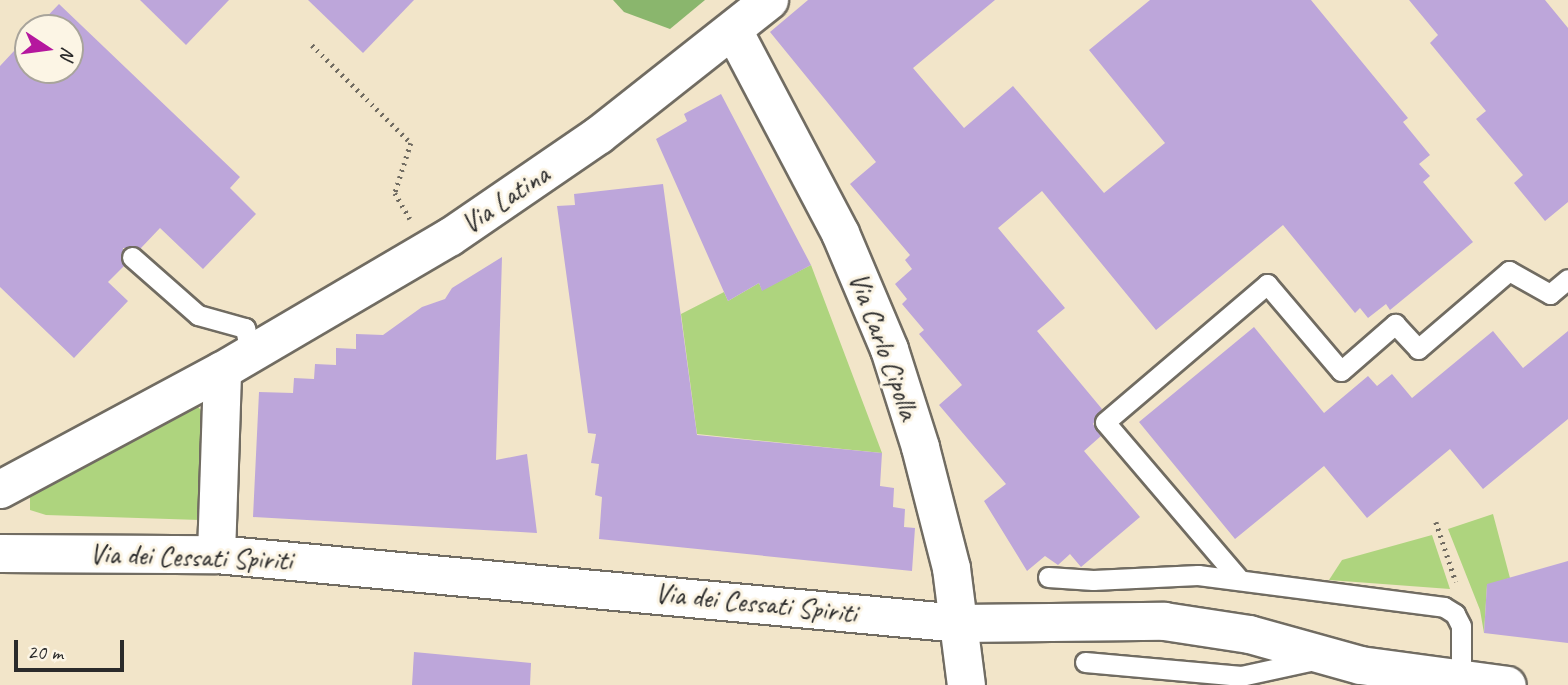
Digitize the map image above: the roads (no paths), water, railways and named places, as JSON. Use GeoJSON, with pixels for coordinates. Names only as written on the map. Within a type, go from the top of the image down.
{"type":"FeatureCollection","features":[{"type":"Feature","properties":{"kind":"street","name":"Via Latina"},"geometry":{"type":"LineString","coordinates":[[0,489],[236,362],[506,199],[598,135],[769,0]]}},
{"type":"Feature","properties":{"kind":"street","name":"Via Carlo Cipolla"},"geometry":{"type":"LineString","coordinates":[[733,30],[817,187],[876,315],[931,484],[960,623],[966,685]]}},
{"type":"Feature","properties":{"kind":"street"},"geometry":{"type":"LineString","coordinates":[[216,554],[236,362]]}},
{"type":"Feature","properties":{"kind":"street","name":"Via dei Cessati Spiriti"},"geometry":{"type":"LineString","coordinates":[[0,553],[216,554],[960,623],[1164,621],[1248,634],[1323,657],[1507,685]]}},
{"type":"Feature","properties":{"kind":"lane"},"geometry":{"type":"LineString","coordinates":[[132,257],[198,315],[245,328],[236,362]]}},
{"type":"Feature","properties":{"kind":"lane"},"geometry":{"type":"LineString","coordinates":[[1239,579],[1105,422],[1266,284],[1340,371],[1395,324],[1418,349],[1509,271],[1550,294],[1568,279]]}},
{"type":"Feature","properties":{"kind":"lane"},"geometry":{"type":"LineString","coordinates":[[1048,577],[1093,580],[1169,573],[1414,601],[1455,614],[1463,640],[1461,680]]}},
{"type":"Feature","properties":{"kind":"lane"},"geometry":{"type":"LineString","coordinates":[[1085,662],[1241,676],[1282,671],[1323,657]]}}]}
